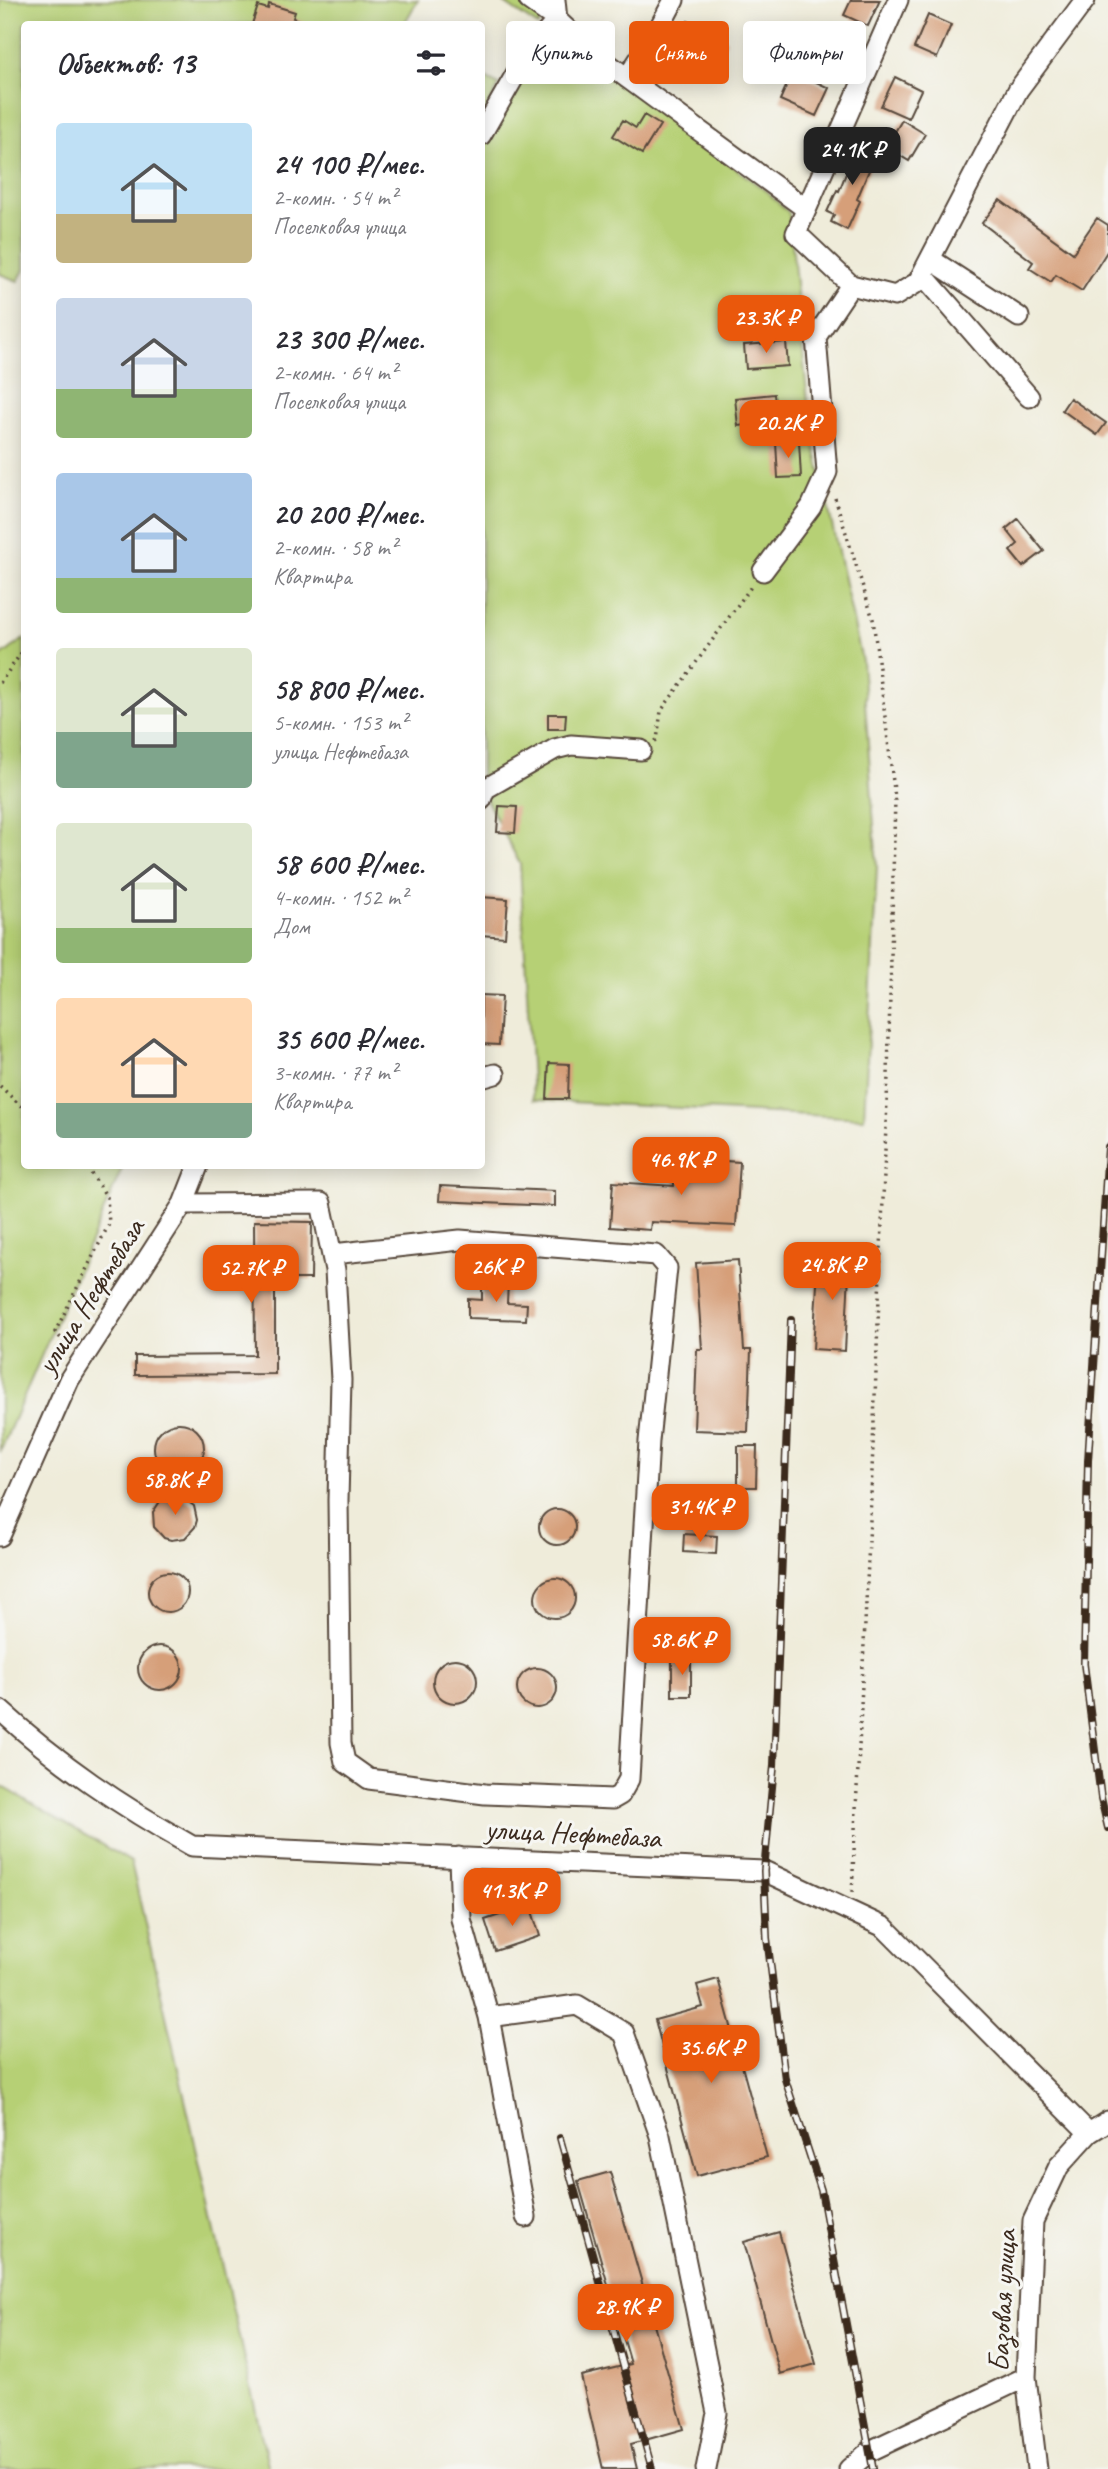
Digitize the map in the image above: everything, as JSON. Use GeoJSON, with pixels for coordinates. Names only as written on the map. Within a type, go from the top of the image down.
{"type":"FeatureCollection","features":[{"type":"Feature","properties":{"kind":"street"},"geometry":{"type":"LineString","coordinates":[[529,0],[557,20],[589,50],[805,208]]}},
{"type":"Feature","properties":{"kind":"street"},"geometry":{"type":"LineString","coordinates":[[485,128],[525,58],[557,20],[555,0]]}},
{"type":"Feature","properties":{"kind":"street"},"geometry":{"type":"LineString","coordinates":[[627,78],[674,0]]}},
{"type":"Feature","properties":{"kind":"street"},"geometry":{"type":"LineString","coordinates":[[898,0],[796,233],[851,285],[895,296],[918,282],[1018,90],[1085,0]]}},
{"type":"Feature","properties":{"kind":"street"},"geometry":{"type":"LineString","coordinates":[[927,267],[1019,317]]}},
{"type":"Feature","properties":{"kind":"street"},"geometry":{"type":"LineString","coordinates":[[927,267],[1029,397]]}},
{"type":"Feature","properties":{"kind":"street"},"geometry":{"type":"LineString","coordinates":[[763,571],[811,507],[827,472],[816,337],[851,285]]}},
{"type":"Feature","properties":{"kind":"street"},"geometry":{"type":"LineString","coordinates":[[485,789],[555,749],[571,746],[641,750]]}},
{"type":"Feature","properties":{"kind":"street","name":"улица Нефтебаза"},"geometry":{"type":"LineString","coordinates":[[0,1536],[69,1380],[183,1204],[197,1169]]}},
{"type":"Feature","properties":{"kind":"street"},"geometry":{"type":"LineString","coordinates":[[183,1204],[321,1203],[333,1254],[341,1380],[338,1500],[341,1743],[345,1762],[369,1779],[485,1794],[613,1799],[620,1795],[629,1779],[649,1441],[667,1268],[656,1255],[460,1240],[333,1254]]}},
{"type":"Feature","properties":{"kind":"street","name":"улица Нефтебаза"},"geometry":{"type":"LineString","coordinates":[[0,1710],[36,1743],[124,1807],[192,1846],[764,1871],[884,1927],[1089,2133]]}},
{"type":"Feature","properties":{"kind":"street"},"geometry":{"type":"LineString","coordinates":[[458,1857],[461,1919],[489,2017],[526,2217]]}},
{"type":"Feature","properties":{"kind":"street"},"geometry":{"type":"LineString","coordinates":[[489,2017],[577,2005],[624,2033],[660,2136],[717,2413],[706,2469]]}},
{"type":"Feature","properties":{"kind":"street","name":"Базовая улица"},"geometry":{"type":"LineString","coordinates":[[1037,2469],[1026,2378],[1033,2221],[1059,2166],[1089,2133],[1108,2121]]}},
{"type":"Feature","properties":{"kind":"street"},"geometry":{"type":"LineString","coordinates":[[849,2469],[870,2451],[1026,2378]]}},
{"type":"Feature","properties":{"kind":"path"},"geometry":{"type":"LineString","coordinates":[[827,472],[873,620],[895,798],[873,1465],[851,1912]]}},
{"type":"Feature","properties":{"kind":"path"},"geometry":{"type":"LineString","coordinates":[[641,750],[657,740],[661,711],[763,571]]}},
{"type":"Feature","properties":{"kind":"path"},"geometry":{"type":"LineString","coordinates":[[0,683],[21,653]]}},
{"type":"Feature","properties":{"kind":"path"},"geometry":{"type":"LineString","coordinates":[[0,1086],[21,1106]]}},
{"type":"Feature","properties":{"kind":"path"},"geometry":{"type":"LineString","coordinates":[[81,1360],[55,1332],[109,1224],[107,1197],[88,1169]]}},
{"type":"Feature","properties":{"kind":"green space"},"geometry":{"type":"Polygon","coordinates":[[[0,0],[418,0],[406,21],[21,21],[21,276],[18,281],[0,274],[0,0]]]}},
{"type":"Feature","properties":{"kind":"green space"},"geometry":{"type":"Polygon","coordinates":[[[500,0],[549,0],[549,7],[541,21],[531,21],[500,0]]]}},
{"type":"Feature","properties":{"kind":"green space"},"geometry":{"type":"Polygon","coordinates":[[[485,78],[499,85],[485,113],[485,78]]]}},
{"type":"Feature","properties":{"kind":"green space"},"geometry":{"type":"Polygon","coordinates":[[[615,78],[766,191],[789,213],[810,424],[862,661],[877,867],[864,1118],[533,1100],[520,864],[485,799],[485,139],[517,84],[615,84],[615,78]]]}},
{"type":"Feature","properties":{"kind":"green space"},"geometry":{"type":"Polygon","coordinates":[[[21,641],[21,1169],[122,1169],[0,1452],[0,657],[21,641]]]}},
{"type":"Feature","properties":{"kind":"green space"},"geometry":{"type":"Polygon","coordinates":[[[0,1785],[131,1862],[269,2469],[0,2469],[0,1785]]]}},
{"type":"Feature","properties":{"kind":"building"},"geometry":{"type":"Polygon","coordinates":[[[851,0],[880,0],[868,26],[866,21],[857,21],[844,15],[851,0]]]}},
{"type":"Feature","properties":{"kind":"building"},"geometry":{"type":"Polygon","coordinates":[[[269,4],[295,12],[293,18],[301,21],[253,21],[258,6],[268,9],[269,4]]]}},
{"type":"Feature","properties":{"kind":"building"},"geometry":{"type":"Polygon","coordinates":[[[928,15],[951,25],[937,58],[914,48],[928,15]]]}},
{"type":"Feature","properties":{"kind":"building"},"geometry":{"type":"Polygon","coordinates":[[[895,77],[921,90],[908,118],[881,106],[895,77]]]}},
{"type":"Feature","properties":{"kind":"building"},"geometry":{"type":"Polygon","coordinates":[[[787,84],[821,84],[829,88],[816,116],[780,100],[787,84]]]}},
{"type":"Feature","properties":{"kind":"building"},"geometry":{"type":"Polygon","coordinates":[[[644,115],[660,125],[642,154],[613,136],[623,120],[636,128],[644,115]]]}},
{"type":"Feature","properties":{"kind":"building"},"geometry":{"type":"Polygon","coordinates":[[[902,120],[925,134],[909,161],[886,147],[902,120]]]}},
{"type":"Feature","properties":{"kind":"building"},"geometry":{"type":"Polygon","coordinates":[[[858,143],[877,151],[847,230],[831,222],[834,215],[827,212],[837,190],[839,191],[858,143]]]}},
{"type":"Feature","properties":{"kind":"building"},"geometry":{"type":"Polygon","coordinates":[[[1000,200],[1073,253],[1097,218],[1108,225],[1108,250],[1082,291],[1056,275],[1051,282],[1029,268],[1033,262],[982,223],[1000,200]]]}},
{"type":"Feature","properties":{"kind":"building"},"geometry":{"type":"Polygon","coordinates":[[[786,342],[788,366],[746,369],[744,345],[786,342]]]}},
{"type":"Feature","properties":{"kind":"building"},"geometry":{"type":"Polygon","coordinates":[[[774,394],[777,422],[738,426],[735,398],[774,394]]]}},
{"type":"Feature","properties":{"kind":"building"},"geometry":{"type":"Polygon","coordinates":[[[1070,398],[1106,423],[1097,435],[1062,410],[1070,398]]]}},
{"type":"Feature","properties":{"kind":"building"},"geometry":{"type":"Polygon","coordinates":[[[799,441],[801,477],[778,478],[776,442],[799,441]]]}},
{"type":"Feature","properties":{"kind":"building"},"geometry":{"type":"Polygon","coordinates":[[[1018,519],[1044,551],[1023,567],[1010,551],[1018,544],[1006,529],[1018,519]]]}},
{"type":"Feature","properties":{"kind":"building"},"geometry":{"type":"Polygon","coordinates":[[[548,714],[566,714],[565,729],[548,729],[548,714]]]}},
{"type":"Feature","properties":{"kind":"building"},"geometry":{"type":"Polygon","coordinates":[[[499,806],[517,807],[515,833],[497,832],[499,806]]]}},
{"type":"Feature","properties":{"kind":"building"},"geometry":{"type":"Polygon","coordinates":[[[485,897],[508,899],[505,937],[485,935],[485,897]]]}},
{"type":"Feature","properties":{"kind":"building"},"geometry":{"type":"Polygon","coordinates":[[[485,995],[502,996],[499,1045],[485,1044],[485,995]]]}},
{"type":"Feature","properties":{"kind":"building"},"geometry":{"type":"Polygon","coordinates":[[[549,1063],[569,1064],[568,1099],[547,1099],[549,1063]]]}},
{"type":"Feature","properties":{"kind":"building"},"geometry":{"type":"Polygon","coordinates":[[[675,1158],[740,1162],[736,1226],[651,1222],[650,1230],[610,1227],[613,1182],[674,1186],[675,1158]]]}},
{"type":"Feature","properties":{"kind":"building"},"geometry":{"type":"Polygon","coordinates":[[[440,1186],[555,1191],[555,1206],[439,1201],[440,1186]]]}},
{"type":"Feature","properties":{"kind":"building"},"geometry":{"type":"Polygon","coordinates":[[[254,1221],[312,1222],[311,1279],[275,1279],[275,1374],[135,1375],[135,1356],[255,1355],[254,1221]]]}},
{"type":"Feature","properties":{"kind":"building"},"geometry":{"type":"Polygon","coordinates":[[[819,1252],[850,1254],[845,1351],[813,1349],[819,1252]]]}},
{"type":"Feature","properties":{"kind":"building"},"geometry":{"type":"Polygon","coordinates":[[[738,1260],[744,1350],[751,1350],[748,1432],[694,1430],[697,1349],[702,1349],[696,1263],[738,1260]]]}},
{"type":"Feature","properties":{"kind":"building"},"geometry":{"type":"Polygon","coordinates":[[[482,1281],[508,1282],[507,1303],[527,1304],[526,1320],[468,1318],[468,1299],[482,1300],[482,1281]]]}},
{"type":"Feature","properties":{"kind":"building"},"geometry":{"type":"Polygon","coordinates":[[[179,1423],[197,1430],[204,1448],[197,1466],[179,1473],[161,1466],[154,1448],[161,1430],[179,1423]]]}},
{"type":"Feature","properties":{"kind":"building"},"geometry":{"type":"Polygon","coordinates":[[[738,1446],[757,1446],[756,1487],[738,1487],[738,1446]]]}},
{"type":"Feature","properties":{"kind":"building"},"geometry":{"type":"Polygon","coordinates":[[[175,1492],[194,1506],[197,1520],[195,1527],[185,1538],[171,1540],[164,1538],[154,1527],[153,1512],[161,1500],[175,1492]]]}},
{"type":"Feature","properties":{"kind":"building"},"geometry":{"type":"Polygon","coordinates":[[[557,1509],[570,1514],[575,1527],[570,1540],[557,1545],[544,1540],[539,1527],[544,1514],[557,1509]]]}},
{"type":"Feature","properties":{"kind":"building"},"geometry":{"type":"Polygon","coordinates":[[[684,1534],[717,1536],[716,1554],[683,1552],[684,1534]]]}},
{"type":"Feature","properties":{"kind":"building"},"geometry":{"type":"Polygon","coordinates":[[[168,1572],[176,1573],[182,1578],[187,1584],[187,1600],[182,1606],[176,1611],[168,1612],[160,1611],[154,1606],[149,1600],[148,1592],[149,1584],[154,1578],[160,1573],[168,1572]]]}},
{"type":"Feature","properties":{"kind":"building"},"geometry":{"type":"Polygon","coordinates":[[[555,1578],[569,1584],[575,1598],[569,1612],[555,1618],[541,1612],[535,1598],[541,1584],[555,1578]]]}},
{"type":"Feature","properties":{"kind":"building"},"geometry":{"type":"Polygon","coordinates":[[[160,1646],[176,1652],[182,1668],[176,1684],[160,1690],[144,1684],[138,1668],[144,1652],[160,1646]]]}},
{"type":"Feature","properties":{"kind":"building"},"geometry":{"type":"Polygon","coordinates":[[[672,1657],[691,1657],[691,1696],[672,1696],[672,1657]]]}},
{"type":"Feature","properties":{"kind":"building"},"geometry":{"type":"Polygon","coordinates":[[[455,1659],[471,1665],[477,1681],[471,1697],[455,1703],[439,1697],[433,1681],[439,1665],[455,1659]]]}},
{"type":"Feature","properties":{"kind":"building"},"geometry":{"type":"Polygon","coordinates":[[[537,1668],[545,1669],[551,1674],[556,1680],[556,1696],[551,1702],[545,1707],[537,1708],[529,1707],[523,1702],[518,1696],[517,1688],[518,1680],[523,1674],[529,1669],[537,1668]]]}},
{"type":"Feature","properties":{"kind":"building"},"geometry":{"type":"Polygon","coordinates":[[[530,1905],[540,1936],[495,1951],[485,1920],[530,1905]]]}},
{"type":"Feature","properties":{"kind":"building"},"geometry":{"type":"Polygon","coordinates":[[[718,1979],[767,2157],[697,2176],[655,2020],[703,2007],[697,1985],[718,1979]]]}},
{"type":"Feature","properties":{"kind":"building"},"geometry":{"type":"Polygon","coordinates":[[[610,2172],[684,2429],[631,2444],[637,2469],[603,2469],[581,2376],[631,2364],[578,2181],[610,2172]]]}},
{"type":"Feature","properties":{"kind":"building"},"geometry":{"type":"Polygon","coordinates":[[[779,2232],[816,2364],[780,2374],[744,2242],[779,2232]]]}},
{"type":"Feature","properties":{"kind":"railway"},"geometry":{"type":"LineString","coordinates":[[1108,1147],[1088,1461],[1084,1664],[1101,1798],[1108,1828]]}},
{"type":"Feature","properties":{"kind":"railway"},"geometry":{"type":"LineString","coordinates":[[791,1320],[774,1766],[764,1871],[767,1938],[785,2079],[821,2190],[873,2469]]}},
{"type":"Feature","properties":{"kind":"railway"},"geometry":{"type":"LineString","coordinates":[[560,2138],[652,2469]]}}]}
